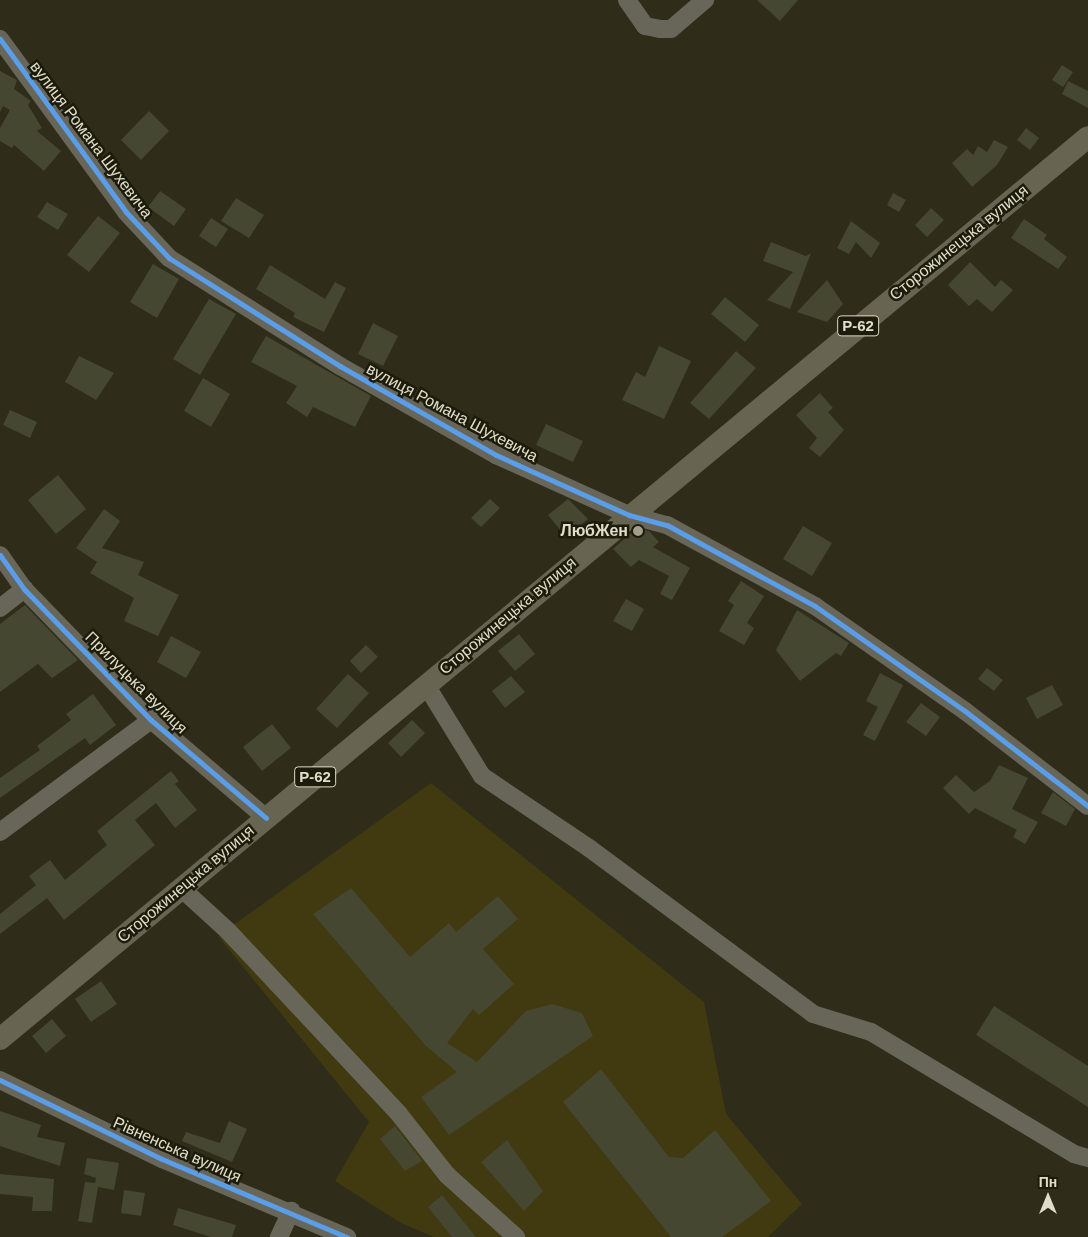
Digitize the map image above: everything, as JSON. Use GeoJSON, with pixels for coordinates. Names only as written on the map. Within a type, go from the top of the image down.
{"type":"FeatureCollection","features":[{"type":"Feature","properties":{"kind":"main road","name":"Сторожинецька вулиця"},"geometry":{"type":"LineString","coordinates":[[0,1039],[629,515],[1088,137]]}},
{"type":"Feature","properties":{"kind":"street"},"geometry":{"type":"LineString","coordinates":[[627,0],[645,26],[671,29],[705,0]]}},
{"type":"Feature","properties":{"kind":"street","name":"вулиця Романа Шухевича"},"geometry":{"type":"LineString","coordinates":[[0,39],[126,212],[169,258],[340,366],[496,455],[629,515],[684,534],[815,606],[965,711],[1088,806]]}},
{"type":"Feature","properties":{"kind":"street","name":"Прилуцька вулиця"},"geometry":{"type":"LineString","coordinates":[[0,555],[24,589],[151,720],[266,818]]}},
{"type":"Feature","properties":{"kind":"street"},"geometry":{"type":"LineString","coordinates":[[0,608],[24,589]]}},
{"type":"Feature","properties":{"kind":"street"},"geometry":{"type":"LineString","coordinates":[[426,684],[482,776],[589,848],[813,1014],[871,1032],[1074,1154],[1088,1158]]}},
{"type":"Feature","properties":{"kind":"street"},"geometry":{"type":"LineString","coordinates":[[0,832],[151,720]]}},
{"type":"Feature","properties":{"kind":"street"},"geometry":{"type":"LineString","coordinates":[[181,888],[228,931],[399,1114],[447,1174],[516,1237]]}},
{"type":"Feature","properties":{"kind":"street","name":"Рівненська вулиця"},"geometry":{"type":"LineString","coordinates":[[0,1080],[162,1160],[291,1211],[347,1237]]}},
{"type":"Feature","properties":{"kind":"street"},"geometry":{"type":"LineString","coordinates":[[279,1237],[291,1211]]}},
{"type":"Feature","properties":{"kind":"shaded area"},"geometry":{"type":"Polygon","coordinates":[[[431,783],[704,1002],[726,1114],[802,1204],[768,1237],[434,1237],[401,1223],[335,1181],[369,1122],[218,936],[431,783]]]}},
{"type":"Feature","properties":{"kind":"building"},"geometry":{"type":"Polygon","coordinates":[[[757,0],[798,0],[780,21],[757,0]]]}},
{"type":"Feature","properties":{"kind":"building"},"geometry":{"type":"Polygon","coordinates":[[[1062,65],[1073,72],[1063,87],[1052,80],[1062,65]]]}},
{"type":"Feature","properties":{"kind":"building"},"geometry":{"type":"Polygon","coordinates":[[[0,71],[17,80],[14,89],[31,101],[28,105],[42,128],[37,131],[61,151],[44,171],[14,145],[12,148],[0,141],[0,128],[10,110],[3,106],[0,112],[0,71]]]}},
{"type":"Feature","properties":{"kind":"building"},"geometry":{"type":"Polygon","coordinates":[[[1068,81],[1088,91],[1088,108],[1062,94],[1068,81]]]}},
{"type":"Feature","properties":{"kind":"building"},"geometry":{"type":"Polygon","coordinates":[[[149,111],[169,131],[141,160],[121,140],[149,111]]]}},
{"type":"Feature","properties":{"kind":"building"},"geometry":{"type":"Polygon","coordinates":[[[1026,128],[1039,138],[1030,150],[1017,140],[1026,128]]]}},
{"type":"Feature","properties":{"kind":"building"},"geometry":{"type":"Polygon","coordinates":[[[994,140],[1008,147],[997,165],[972,187],[952,163],[967,149],[973,155],[978,146],[987,152],[994,140]]]}},
{"type":"Feature","properties":{"kind":"building"},"geometry":{"type":"Polygon","coordinates":[[[160,191],[186,209],[174,226],[148,207],[160,191]]]}},
{"type":"Feature","properties":{"kind":"building"},"geometry":{"type":"Polygon","coordinates":[[[893,193],[906,200],[899,212],[887,205],[893,193]]]}},
{"type":"Feature","properties":{"kind":"building"},"geometry":{"type":"Polygon","coordinates":[[[236,198],[264,215],[249,238],[221,221],[236,198]]]}},
{"type":"Feature","properties":{"kind":"building"},"geometry":{"type":"Polygon","coordinates":[[[47,202],[68,214],[58,230],[37,217],[47,202]]]}},
{"type":"Feature","properties":{"kind":"building"},"geometry":{"type":"Polygon","coordinates":[[[931,208],[944,220],[927,237],[915,225],[931,208]]]}},
{"type":"Feature","properties":{"kind":"building"},"geometry":{"type":"Polygon","coordinates":[[[98,216],[120,233],[89,272],[67,255],[98,216]]]}},
{"type":"Feature","properties":{"kind":"building"},"geometry":{"type":"Polygon","coordinates":[[[211,218],[228,229],[216,247],[199,236],[211,218]]]}},
{"type":"Feature","properties":{"kind":"building"},"geometry":{"type":"Polygon","coordinates":[[[1024,219],[1047,235],[1044,239],[1067,257],[1058,269],[1011,238],[1024,219]]]}},
{"type":"Feature","properties":{"kind":"building"},"geometry":{"type":"Polygon","coordinates":[[[851,221],[880,243],[871,258],[856,242],[849,254],[837,248],[851,221]]]}},
{"type":"Feature","properties":{"kind":"building"},"geometry":{"type":"Polygon","coordinates":[[[771,242],[806,256],[811,253],[790,309],[767,300],[793,272],[763,261],[771,242]]]}},
{"type":"Feature","properties":{"kind":"building"},"geometry":{"type":"Polygon","coordinates":[[[970,262],[995,287],[1001,280],[1013,290],[992,312],[977,299],[969,306],[948,285],[970,262]]]}},
{"type":"Feature","properties":{"kind":"building"},"geometry":{"type":"Polygon","coordinates":[[[153,264],[179,279],[157,318],[130,302],[153,264]]]}},
{"type":"Feature","properties":{"kind":"building"},"geometry":{"type":"Polygon","coordinates":[[[270,265],[325,299],[335,282],[346,288],[324,332],[293,317],[295,313],[256,289],[270,265]]]}},
{"type":"Feature","properties":{"kind":"building"},"geometry":{"type":"Polygon","coordinates":[[[827,280],[843,304],[827,322],[797,312],[827,280]]]}},
{"type":"Feature","properties":{"kind":"building"},"geometry":{"type":"Polygon","coordinates":[[[725,297],[759,325],[745,342],[711,314],[725,297]]]}},
{"type":"Feature","properties":{"kind":"building"},"geometry":{"type":"Polygon","coordinates":[[[209,299],[236,314],[200,375],[173,359],[209,299]]]}},
{"type":"Feature","properties":{"kind":"building"},"geometry":{"type":"Polygon","coordinates":[[[373,323],[398,336],[383,366],[358,354],[373,323]]]}},
{"type":"Feature","properties":{"kind":"building"},"geometry":{"type":"Polygon","coordinates":[[[266,336],[371,396],[355,427],[313,407],[307,417],[286,403],[297,386],[251,362],[266,336]]]}},
{"type":"Feature","properties":{"kind":"building"},"geometry":{"type":"Polygon","coordinates":[[[659,346],[691,361],[664,419],[622,400],[636,372],[645,377],[659,346]]]}},
{"type":"Feature","properties":{"kind":"building"},"geometry":{"type":"Polygon","coordinates":[[[736,351],[756,368],[709,419],[690,403],[736,351]]]}},
{"type":"Feature","properties":{"kind":"building"},"geometry":{"type":"Polygon","coordinates":[[[79,356],[114,373],[96,400],[65,382],[79,356]]]}},
{"type":"Feature","properties":{"kind":"building"},"geometry":{"type":"Polygon","coordinates":[[[203,378],[230,394],[211,427],[184,411],[203,378]]]}},
{"type":"Feature","properties":{"kind":"building"},"geometry":{"type":"Polygon","coordinates":[[[820,393],[833,408],[828,412],[844,430],[820,457],[809,448],[817,438],[796,415],[820,393]]]}},
{"type":"Feature","properties":{"kind":"building"},"geometry":{"type":"Polygon","coordinates":[[[10,410],[37,422],[30,438],[3,425],[10,410]]]}},
{"type":"Feature","properties":{"kind":"building"},"geometry":{"type":"Polygon","coordinates":[[[546,424],[583,441],[573,462],[536,445],[546,424]]]}},
{"type":"Feature","properties":{"kind":"building"},"geometry":{"type":"Polygon","coordinates":[[[58,475],[86,509],[56,534],[28,500],[58,475]]]}},
{"type":"Feature","properties":{"kind":"building"},"geometry":{"type":"Polygon","coordinates":[[[490,499],[500,508],[481,527],[471,518],[490,499]]]}},
{"type":"Feature","properties":{"kind":"building"},"geometry":{"type":"Polygon","coordinates":[[[568,499],[588,519],[566,537],[548,515],[568,499]]]}},
{"type":"Feature","properties":{"kind":"building"},"geometry":{"type":"Polygon","coordinates":[[[104,509],[120,521],[102,548],[144,562],[138,575],[179,595],[158,636],[124,621],[134,598],[90,573],[97,562],[76,548],[104,509]]]}},
{"type":"Feature","properties":{"kind":"building"},"geometry":{"type":"Polygon","coordinates":[[[803,526],[832,543],[812,576],[783,559],[803,526]]]}},
{"type":"Feature","properties":{"kind":"building"},"geometry":{"type":"Polygon","coordinates":[[[637,528],[649,531],[659,542],[653,547],[690,568],[672,600],[660,594],[669,576],[639,560],[631,567],[613,549],[637,528]]]}},
{"type":"Feature","properties":{"kind":"building"},"geometry":{"type":"Polygon","coordinates":[[[741,581],[764,596],[747,623],[754,628],[744,645],[719,631],[734,605],[728,601],[741,581]]]}},
{"type":"Feature","properties":{"kind":"building"},"geometry":{"type":"Polygon","coordinates":[[[626,599],[644,609],[632,631],[613,621],[626,599]]]}},
{"type":"Feature","properties":{"kind":"building"},"geometry":{"type":"Polygon","coordinates":[[[25,605],[78,660],[52,678],[38,664],[0,692],[0,624],[25,605]]]}},
{"type":"Feature","properties":{"kind":"building"},"geometry":{"type":"Polygon","coordinates":[[[797,610],[849,643],[841,656],[836,653],[800,681],[776,650],[797,610]]]}},
{"type":"Feature","properties":{"kind":"building"},"geometry":{"type":"Polygon","coordinates":[[[519,634],[535,654],[515,671],[498,651],[519,634]]]}},
{"type":"Feature","properties":{"kind":"building"},"geometry":{"type":"Polygon","coordinates":[[[171,636],[201,652],[186,678],[157,662],[171,636]]]}},
{"type":"Feature","properties":{"kind":"building"},"geometry":{"type":"Polygon","coordinates":[[[366,645],[378,657],[361,673],[350,661],[366,645]]]}},
{"type":"Feature","properties":{"kind":"building"},"geometry":{"type":"Polygon","coordinates":[[[987,668],[1003,680],[994,691],[978,679],[987,668]]]}},
{"type":"Feature","properties":{"kind":"building"},"geometry":{"type":"Polygon","coordinates":[[[880,673],[903,685],[875,741],[863,735],[878,707],[866,701],[880,673]]]}},
{"type":"Feature","properties":{"kind":"building"},"geometry":{"type":"Polygon","coordinates":[[[348,674],[369,693],[337,728],[316,709],[348,674]]]}},
{"type":"Feature","properties":{"kind":"building"},"geometry":{"type":"Polygon","coordinates":[[[511,676],[525,692],[505,708],[492,691],[511,676]]]}},
{"type":"Feature","properties":{"kind":"building"},"geometry":{"type":"Polygon","coordinates":[[[1052,685],[1063,705],[1037,719],[1026,698],[1052,685]]]}},
{"type":"Feature","properties":{"kind":"building"},"geometry":{"type":"Polygon","coordinates":[[[93,694],[116,725],[90,745],[85,738],[0,798],[0,778],[40,750],[37,746],[71,720],[66,714],[93,694]]]}},
{"type":"Feature","properties":{"kind":"building"},"geometry":{"type":"Polygon","coordinates":[[[921,703],[940,717],[926,736],[906,722],[921,703]]]}},
{"type":"Feature","properties":{"kind":"building"},"geometry":{"type":"Polygon","coordinates":[[[412,720],[425,733],[401,757],[388,743],[412,720]]]}},
{"type":"Feature","properties":{"kind":"building"},"geometry":{"type":"Polygon","coordinates":[[[272,724],[291,748],[262,771],[243,747],[272,724]]]}},
{"type":"Feature","properties":{"kind":"building"},"geometry":{"type":"Polygon","coordinates":[[[999,765],[1028,778],[1012,809],[1038,822],[1025,844],[1013,837],[1017,830],[975,808],[969,814],[943,788],[956,775],[974,792],[990,781],[999,765]]]}},
{"type":"Feature","properties":{"kind":"building"},"geometry":{"type":"Polygon","coordinates":[[[171,771],[179,781],[175,784],[197,810],[175,828],[156,803],[135,820],[155,845],[64,920],[47,898],[0,934],[0,914],[36,885],[29,876],[50,860],[65,880],[107,845],[97,831],[171,771]]]}},
{"type":"Feature","properties":{"kind":"building"},"geometry":{"type":"Polygon","coordinates":[[[1053,792],[1075,809],[1066,826],[1041,813],[1053,792]]]}},
{"type":"Feature","properties":{"kind":"building"},"geometry":{"type":"Polygon","coordinates":[[[351,888],[410,957],[449,923],[456,932],[498,896],[518,919],[483,949],[514,984],[479,1015],[473,1009],[447,1043],[477,1062],[526,1011],[552,1004],[582,1013],[593,1036],[449,1135],[421,1097],[457,1072],[425,1045],[313,914],[351,888]]]}},
{"type":"Feature","properties":{"kind":"building"},"geometry":{"type":"Polygon","coordinates":[[[101,981],[117,1004],[91,1022],[75,999],[101,981]]]}},
{"type":"Feature","properties":{"kind":"building"},"geometry":{"type":"Polygon","coordinates":[[[994,1006],[1088,1066],[1088,1107],[976,1035],[994,1006]]]}},
{"type":"Feature","properties":{"kind":"building"},"geometry":{"type":"Polygon","coordinates":[[[52,1019],[66,1036],[46,1053],[32,1036],[52,1019]]]}},
{"type":"Feature","properties":{"kind":"building"},"geometry":{"type":"Polygon","coordinates":[[[601,1069],[669,1157],[683,1158],[715,1130],[771,1201],[722,1237],[671,1237],[563,1102],[601,1069]]]}},
{"type":"Feature","properties":{"kind":"building"},"geometry":{"type":"Polygon","coordinates":[[[0,1111],[41,1125],[37,1137],[65,1143],[60,1166],[0,1146],[0,1111]]]}},
{"type":"Feature","properties":{"kind":"building"},"geometry":{"type":"Polygon","coordinates":[[[229,1121],[247,1129],[232,1162],[182,1141],[186,1132],[220,1143],[229,1121]]]}},
{"type":"Feature","properties":{"kind":"building"},"geometry":{"type":"Polygon","coordinates":[[[395,1126],[422,1161],[405,1171],[380,1139],[395,1126]]]}},
{"type":"Feature","properties":{"kind":"building"},"geometry":{"type":"Polygon","coordinates":[[[507,1140],[543,1191],[524,1211],[481,1162],[507,1140]]]}},
{"type":"Feature","properties":{"kind":"building"},"geometry":{"type":"Polygon","coordinates":[[[87,1158],[119,1163],[114,1190],[98,1187],[92,1223],[78,1221],[85,1182],[95,1183],[96,1178],[84,1174],[87,1158]]]}},
{"type":"Feature","properties":{"kind":"building"},"geometry":{"type":"Polygon","coordinates":[[[0,1174],[54,1179],[52,1211],[32,1211],[33,1197],[0,1194],[0,1174]]]}},
{"type":"Feature","properties":{"kind":"building"},"geometry":{"type":"Polygon","coordinates":[[[124,1190],[145,1193],[141,1216],[121,1213],[124,1190]]]}},
{"type":"Feature","properties":{"kind":"building"},"geometry":{"type":"Polygon","coordinates":[[[442,1195],[476,1237],[452,1237],[428,1207],[442,1195]]]}},
{"type":"Feature","properties":{"kind":"building"},"geometry":{"type":"Polygon","coordinates":[[[178,1208],[236,1225],[232,1237],[211,1237],[173,1225],[178,1208]]]}},
{"type":"Feature","properties":{"kind":"cycle path"},"geometry":{"type":"LineString","coordinates":[[0,39],[126,212],[169,258],[340,366],[496,455],[629,515],[667,525],[815,606],[965,711],[1088,806]]}},
{"type":"Feature","properties":{"kind":"cycle path"},"geometry":{"type":"LineString","coordinates":[[0,555],[24,589],[151,720],[266,818]]}},
{"type":"Feature","properties":{"kind":"cycle path"},"geometry":{"type":"LineString","coordinates":[[0,1080],[162,1159],[347,1237]]}},
{"type":"Feature","properties":{"kind":"place","name":"ЛюбЖен"},"geometry":{"type":"Point","coordinates":[638,531]}}]}
